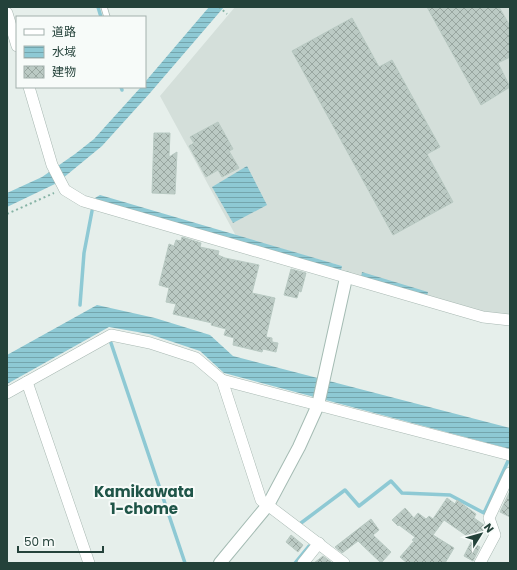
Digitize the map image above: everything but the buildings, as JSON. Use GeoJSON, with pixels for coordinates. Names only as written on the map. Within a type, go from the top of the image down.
{"type":"FeatureCollection","features":[{"type":"Feature","properties":{"kind":"street"},"geometry":{"type":"LineString","coordinates":[[7,13],[16,43]]}},
{"type":"Feature","properties":{"kind":"street"},"geometry":{"type":"LineString","coordinates":[[29,88],[52,165],[64,188],[83,201],[483,317],[510,320]]}},
{"type":"Feature","properties":{"kind":"street"},"geometry":{"type":"LineString","coordinates":[[220,563],[268,505],[299,447],[318,403],[346,278]]}},
{"type":"Feature","properties":{"kind":"street"},"geometry":{"type":"LineString","coordinates":[[7,393],[111,335],[150,343],[196,358],[222,380],[318,403],[510,454]]}},
{"type":"Feature","properties":{"kind":"street"},"geometry":{"type":"LineString","coordinates":[[222,380],[261,500],[344,563]]}},
{"type":"Feature","properties":{"kind":"street"},"geometry":{"type":"LineString","coordinates":[[27,382],[89,563]]}},
{"type":"Feature","properties":{"kind":"street"},"geometry":{"type":"LineString","coordinates":[[480,563],[495,535],[489,518],[510,473]]}},
{"type":"Feature","properties":{"kind":"street"},"geometry":{"type":"LineString","coordinates":[[303,563],[319,543]]}},
{"type":"Feature","properties":{"kind":"path"},"geometry":{"type":"LineString","coordinates":[[219,7],[227,14]]}},
{"type":"Feature","properties":{"kind":"path"},"geometry":{"type":"LineString","coordinates":[[7,214],[64,188]]}},
{"type":"Feature","properties":{"kind":"shaded area"},"geometry":{"type":"Polygon","coordinates":[[[235,7],[510,7],[510,316],[479,312],[341,271],[342,266],[236,236],[160,96],[235,7]]]}},
{"type":"Feature","properties":{"kind":"water"},"geometry":{"type":"Polygon","coordinates":[[[209,7],[224,7],[102,146],[57,183],[7,207],[7,193],[42,177],[94,139],[140,88],[146,88],[146,81],[209,7]]]}},
{"type":"Feature","properties":{"kind":"water"},"geometry":{"type":"Polygon","coordinates":[[[247,166],[267,205],[233,223],[212,187],[247,166]]]}},
{"type":"Feature","properties":{"kind":"water"},"geometry":{"type":"Polygon","coordinates":[[[100,195],[342,266],[341,271],[99,201],[95,198],[100,195]]]}},
{"type":"Feature","properties":{"kind":"water"},"geometry":{"type":"Polygon","coordinates":[[[362,272],[428,292],[427,296],[361,277],[362,272]]]}},
{"type":"Feature","properties":{"kind":"water"},"geometry":{"type":"Polygon","coordinates":[[[97,305],[155,318],[210,335],[233,356],[510,428],[510,449],[224,373],[200,351],[149,334],[109,327],[7,384],[7,355],[97,305]]]}},
{"type":"Feature","properties":{"kind":"waterway"},"geometry":{"type":"LineString","coordinates":[[98,7],[101,16]]}},
{"type":"Feature","properties":{"kind":"waterway"},"geometry":{"type":"LineString","coordinates":[[80,305],[84,253],[92,211]]}},
{"type":"Feature","properties":{"kind":"waterway"},"geometry":{"type":"LineString","coordinates":[[111,343],[185,563]]}},
{"type":"Feature","properties":{"kind":"waterway"},"geometry":{"type":"LineString","coordinates":[[301,523],[345,490],[359,506],[391,481],[402,493],[450,495],[484,513],[508,461]]}},
{"type":"Feature","properties":{"kind":"waterway"},"geometry":{"type":"LineString","coordinates":[[295,563],[309,546]]}},
{"type":"Feature","properties":{"kind":"district","name":"Kamikawata 1-chome"},"geometry":{"type":"Point","coordinates":[144,500]}}]}
